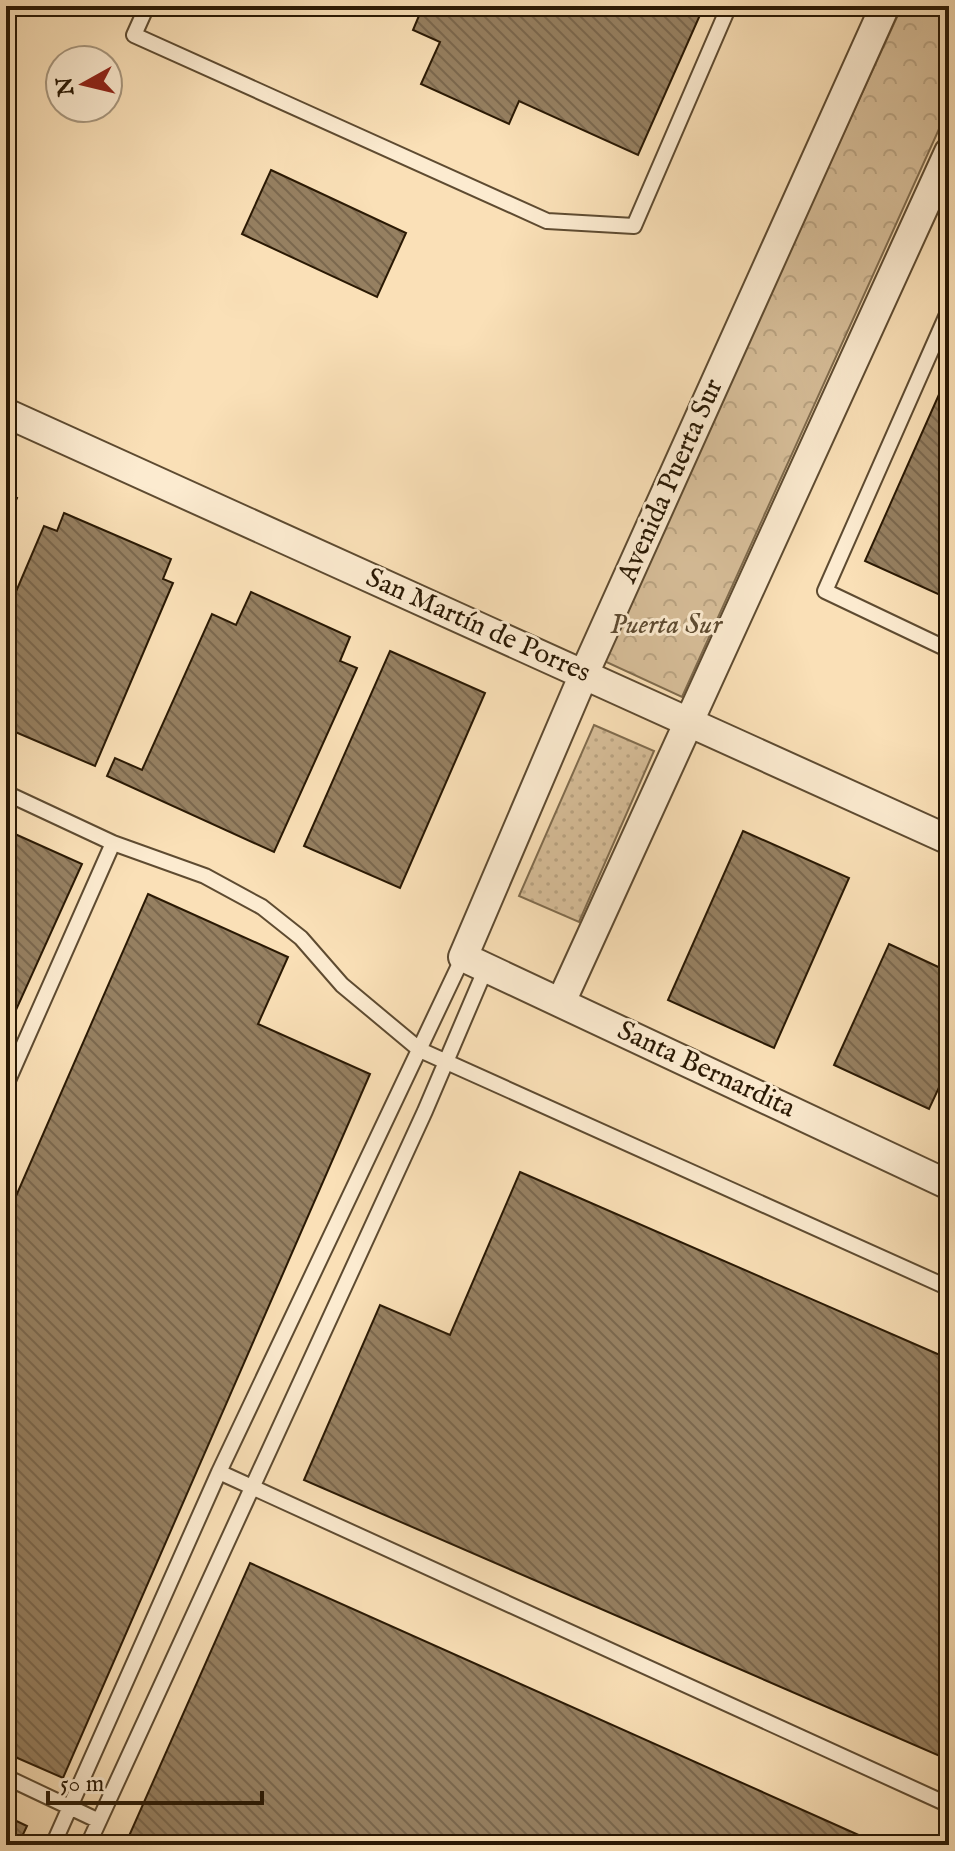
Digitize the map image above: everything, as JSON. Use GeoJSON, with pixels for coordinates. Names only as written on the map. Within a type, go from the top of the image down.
{"type":"FeatureCollection","features":[{"type":"Feature","properties":{"kind":"street","name":"Avenida Puerta Sur"},"geometry":{"type":"LineString","coordinates":[[474,963],[584,674],[885,6]]}},
{"type":"Feature","properties":{"kind":"street"},"geometry":{"type":"LineString","coordinates":[[561,1002],[949,152]]}},
{"type":"Feature","properties":{"kind":"street","name":"San Martín de Porres"},"geometry":{"type":"LineString","coordinates":[[6,413],[690,720],[949,840]]}},
{"type":"Feature","properties":{"kind":"street","name":"Santa Bernardita"},"geometry":{"type":"LineString","coordinates":[[474,963],[949,1185]]}},
{"type":"Feature","properties":{"kind":"lane"},"geometry":{"type":"LineString","coordinates":[[147,6],[134,35],[547,221],[634,226],[729,6]]}},
{"type":"Feature","properties":{"kind":"lane"},"geometry":{"type":"LineString","coordinates":[[949,310],[825,591],[949,650]]}},
{"type":"Feature","properties":{"kind":"lane"},"geometry":{"type":"LineString","coordinates":[[6,793],[113,843],[205,876],[262,907],[301,938],[342,985],[420,1050],[949,1288]]}},
{"type":"Feature","properties":{"kind":"lane"},"geometry":{"type":"LineString","coordinates":[[6,1085],[113,843]]}},
{"type":"Feature","properties":{"kind":"lane"},"geometry":{"type":"LineString","coordinates":[[53,1845],[219,1472],[420,1050],[474,963]]}},
{"type":"Feature","properties":{"kind":"lane"},"geometry":{"type":"LineString","coordinates":[[88,1845],[446,1063],[474,963]]}},
{"type":"Feature","properties":{"kind":"lane"},"geometry":{"type":"LineString","coordinates":[[219,1472],[949,1805]]}},
{"type":"Feature","properties":{"kind":"lane"},"geometry":{"type":"LineString","coordinates":[[6,1777],[99,1821]]}},
{"type":"Feature","properties":{"kind":"green space","name":"Puerta Sur"},"geometry":{"type":"Polygon","coordinates":[[[902,6],[949,6],[949,107],[682,697],[602,660],[902,6]]]}},
{"type":"Feature","properties":{"kind":"green space"},"geometry":{"type":"Polygon","coordinates":[[[594,725],[654,751],[579,922],[519,896],[594,725]]]}},
{"type":"Feature","properties":{"kind":"building"},"geometry":{"type":"Polygon","coordinates":[[[423,6],[704,6],[638,155],[519,101],[509,124],[421,84],[440,42],[413,30],[423,6]]]}},
{"type":"Feature","properties":{"kind":"building"},"geometry":{"type":"Polygon","coordinates":[[[271,170],[406,233],[377,297],[242,234],[271,170]]]}},
{"type":"Feature","properties":{"kind":"building"},"geometry":{"type":"Polygon","coordinates":[[[949,372],[949,599],[865,561],[949,372]]]}},
{"type":"Feature","properties":{"kind":"building"},"geometry":{"type":"Polygon","coordinates":[[[6,492],[17,498],[6,522],[6,492]]]}},
{"type":"Feature","properties":{"kind":"building"},"geometry":{"type":"Polygon","coordinates":[[[64,513],[171,559],[163,579],[173,583],[95,766],[6,728],[6,615],[44,526],[57,531],[64,513]]]}},
{"type":"Feature","properties":{"kind":"building"},"geometry":{"type":"Polygon","coordinates":[[[251,592],[350,637],[340,661],[357,668],[274,852],[107,776],[115,758],[142,770],[212,614],[236,625],[251,592]]]}},
{"type":"Feature","properties":{"kind":"building"},"geometry":{"type":"Polygon","coordinates":[[[390,651],[485,693],[400,888],[304,846],[390,651]]]}},
{"type":"Feature","properties":{"kind":"building"},"geometry":{"type":"Polygon","coordinates":[[[6,830],[82,864],[6,1032],[6,830]]]}},
{"type":"Feature","properties":{"kind":"building"},"geometry":{"type":"Polygon","coordinates":[[[743,831],[849,878],[774,1048],[668,1000],[743,831]]]}},
{"type":"Feature","properties":{"kind":"building"},"geometry":{"type":"Polygon","coordinates":[[[148,894],[288,957],[258,1024],[370,1074],[63,1778],[6,1753],[6,1219],[148,894]]]}},
{"type":"Feature","properties":{"kind":"building"},"geometry":{"type":"Polygon","coordinates":[[[889,944],[949,972],[949,1066],[929,1109],[834,1065],[889,944]]]}},
{"type":"Feature","properties":{"kind":"building"},"geometry":{"type":"Polygon","coordinates":[[[520,1172],[949,1359],[949,1760],[304,1480],[380,1305],[450,1335],[520,1172]]]}},
{"type":"Feature","properties":{"kind":"building"},"geometry":{"type":"Polygon","coordinates":[[[250,1563],[881,1845],[125,1845],[250,1563]]]}},
{"type":"Feature","properties":{"kind":"building"},"geometry":{"type":"Polygon","coordinates":[[[6,1816],[27,1826],[18,1845],[6,1845],[6,1816]]]}}]}
